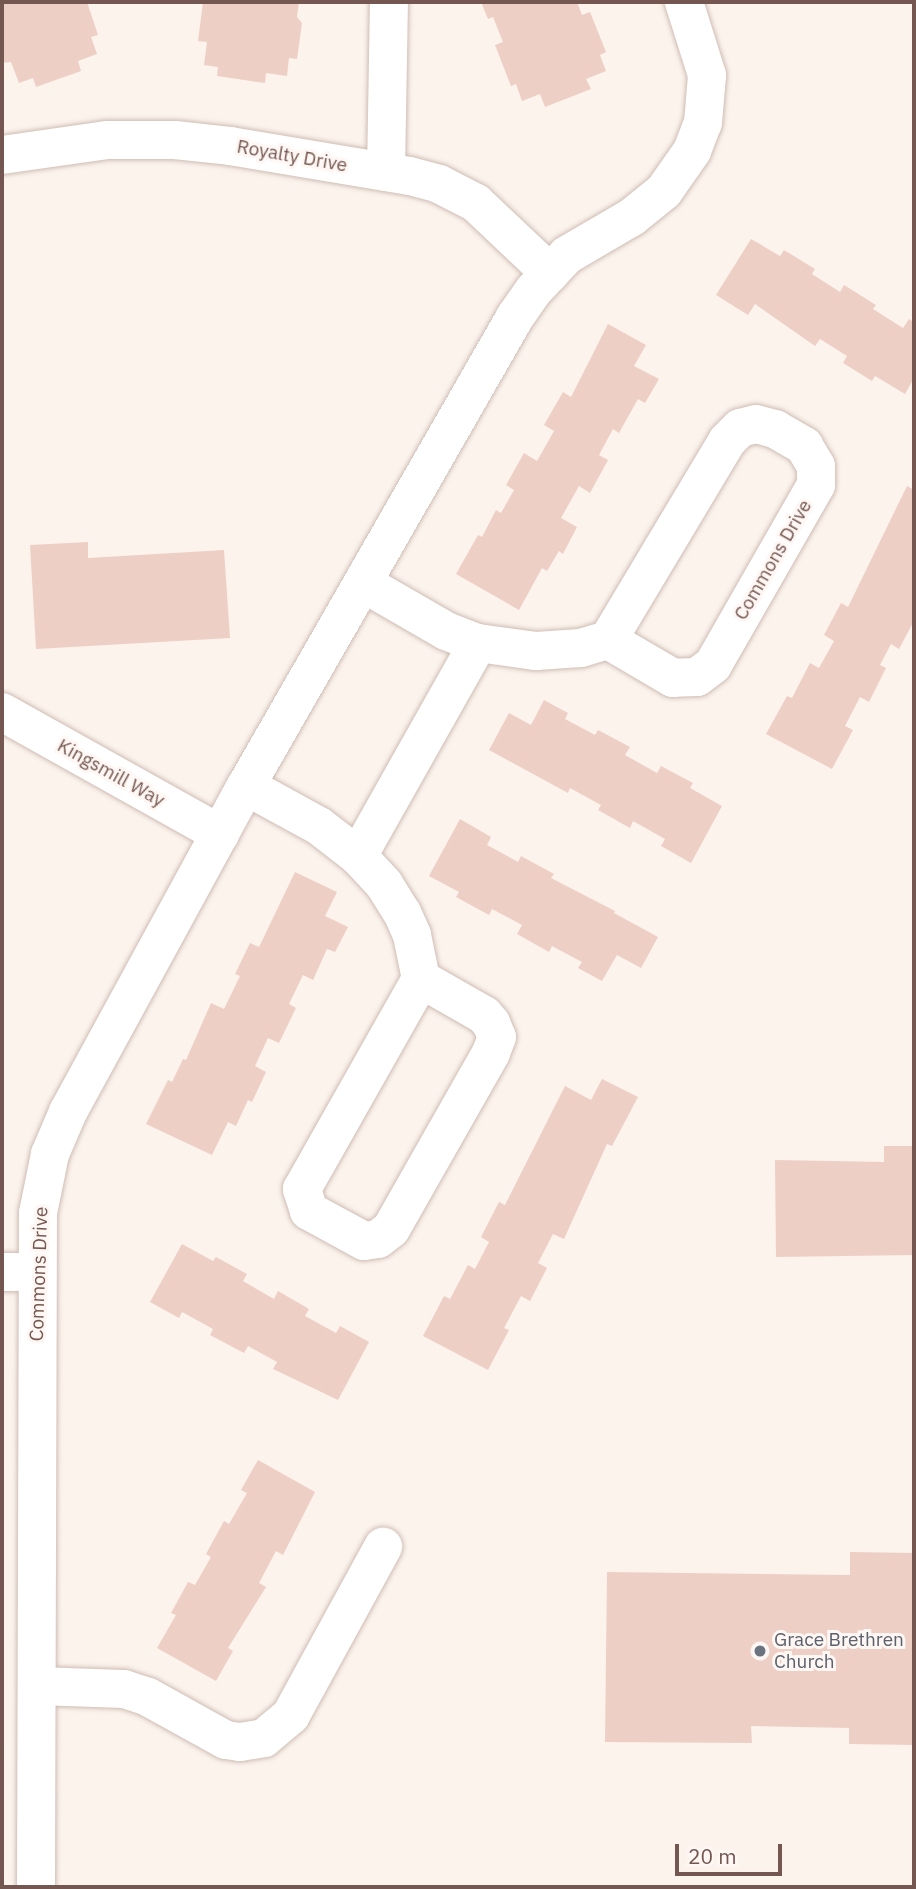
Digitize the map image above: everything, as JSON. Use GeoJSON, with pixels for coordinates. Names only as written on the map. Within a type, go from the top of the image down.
{"type":"FeatureCollection","features":[{"type":"Feature","properties":{"kind":"street"},"geometry":{"type":"LineString","coordinates":[[386,172],[389,2]]}},
{"type":"Feature","properties":{"kind":"street","name":"Commons Drive"},"geometry":{"type":"LineString","coordinates":[[36,1887],[37,1686],[20,1272],[38,1213],[51,1154],[68,1112],[246,786],[515,317],[574,250],[632,217],[664,191],[692,151],[703,123],[706,104],[705,64],[684,2]]}},
{"type":"Feature","properties":{"kind":"street","name":"Royalty Drive"},"geometry":{"type":"LineString","coordinates":[[2,155],[108,140],[175,140],[230,146],[386,172],[439,184],[476,203],[551,273]]}},
{"type":"Feature","properties":{"kind":"street","name":"Commons Drive"},"geometry":{"type":"LineString","coordinates":[[765,425],[804,446],[816,466],[816,485],[713,665],[697,677],[678,679],[608,640],[733,433],[746,426],[765,425]]}},
{"type":"Feature","properties":{"kind":"street"},"geometry":{"type":"LineString","coordinates":[[363,583],[446,631],[478,642],[536,651],[581,648],[608,640]]}},
{"type":"Feature","properties":{"kind":"street"},"geometry":{"type":"LineString","coordinates":[[358,856],[478,642]]}},
{"type":"Feature","properties":{"kind":"street","name":"Kingsmill Way"},"geometry":{"type":"LineString","coordinates":[[2,712],[220,834]]}},
{"type":"Feature","properties":{"kind":"street"},"geometry":{"type":"LineString","coordinates":[[246,786],[319,826],[358,856],[384,884],[412,935],[421,979],[302,1189],[309,1211],[364,1241],[378,1239],[391,1229],[491,1053],[496,1037],[491,1023],[484,1015],[421,979]]}},
{"type":"Feature","properties":{"kind":"street"},"geometry":{"type":"LineString","coordinates":[[37,1686],[124,1689],[148,1697],[226,1740],[240,1742],[264,1738],[291,1715],[383,1547]]}},
{"type":"Feature","properties":{"kind":"building"},"geometry":{"type":"Polygon","coordinates":[[[2,2],[87,2],[98,35],[91,37],[97,54],[78,61],[81,71],[36,87],[33,78],[19,83],[11,62],[2,63],[2,2]]]}},
{"type":"Feature","properties":{"kind":"building"},"geometry":{"type":"Polygon","coordinates":[[[203,2],[299,2],[297,17],[302,23],[297,59],[289,58],[287,76],[266,73],[265,83],[217,76],[218,67],[204,65],[207,42],[198,41],[203,2]]]}},
{"type":"Feature","properties":{"kind":"building"},"geometry":{"type":"Polygon","coordinates":[[[481,2],[577,2],[582,15],[590,12],[606,52],[600,55],[606,71],[586,79],[591,89],[545,107],[540,94],[522,101],[516,84],[511,86],[495,45],[503,42],[493,17],[488,19],[481,2]]]}},
{"type":"Feature","properties":{"kind":"building"},"geometry":{"type":"Polygon","coordinates":[[[751,239],[780,256],[784,250],[815,269],[812,274],[840,292],[844,285],[876,305],[873,309],[903,328],[909,319],[914,322],[914,378],[905,394],[875,376],[872,381],[843,363],[847,356],[820,339],[815,346],[755,304],[748,315],[716,295],[751,239]]]}},
{"type":"Feature","properties":{"kind":"building"},"geometry":{"type":"Polygon","coordinates":[[[608,324],[646,345],[634,366],[659,379],[645,403],[638,399],[619,433],[613,429],[599,455],[608,460],[590,493],[579,486],[561,518],[577,527],[563,554],[559,551],[547,571],[542,568],[519,610],[456,574],[478,535],[482,537],[496,510],[501,513],[514,490],[506,485],[524,453],[537,461],[554,431],[544,425],[563,392],[571,397],[608,324]]]}},
{"type":"Feature","properties":{"kind":"building"},"geometry":{"type":"Polygon","coordinates":[[[907,486],[914,490],[914,621],[899,649],[891,644],[880,665],[886,668],[869,702],[860,697],[845,726],[853,730],[832,769],[766,734],[787,696],[792,698],[810,663],[819,668],[834,641],[824,635],[841,603],[848,607],[907,486]]]}},
{"type":"Feature","properties":{"kind":"building"},"geometry":{"type":"Polygon","coordinates":[[[88,542],[88,558],[224,550],[230,638],[36,649],[30,545],[88,542]]]}},
{"type":"Feature","properties":{"kind":"building"},"geometry":{"type":"Polygon","coordinates":[[[544,700],[568,713],[565,719],[595,735],[598,730],[630,747],[625,755],[657,773],[661,766],[693,783],[690,788],[722,806],[691,863],[661,846],[665,839],[633,821],[630,828],[598,810],[601,805],[570,788],[568,793],[489,750],[509,713],[531,725],[544,700]]]}},
{"type":"Feature","properties":{"kind":"building"},"geometry":{"type":"Polygon","coordinates":[[[460,819],[491,837],[487,845],[518,862],[521,856],[554,874],[551,878],[658,937],[641,968],[617,955],[602,981],[578,968],[582,962],[552,946],[549,952],[517,934],[522,925],[492,909],[489,915],[456,897],[459,892],[429,876],[460,819]]]}},
{"type":"Feature","properties":{"kind":"building"},"geometry":{"type":"Polygon","coordinates":[[[295,872],[337,892],[325,916],[348,927],[335,952],[327,949],[313,980],[303,975],[289,1004],[296,1008],[279,1043],[268,1038],[255,1066],[266,1072],[252,1102],[248,1100],[236,1126],[228,1122],[212,1155],[146,1124],[168,1080],[172,1082],[183,1059],[186,1060],[211,1003],[224,1009],[240,976],[235,974],[250,943],[259,947],[295,872]]]}},
{"type":"Feature","properties":{"kind":"building"},"geometry":{"type":"Polygon","coordinates":[[[602,1079],[638,1097],[612,1146],[607,1144],[564,1239],[553,1234],[538,1263],[547,1268],[530,1301],[521,1296],[504,1328],[509,1330],[488,1370],[423,1336],[444,1296],[450,1299],[468,1265],[475,1269],[489,1242],[481,1237],[499,1202],[505,1205],[565,1086],[591,1100],[602,1079]]]}},
{"type":"Feature","properties":{"kind":"building"},"geometry":{"type":"Polygon","coordinates":[[[884,1146],[914,1146],[914,1255],[776,1257],[775,1160],[884,1162],[884,1146]]]}},
{"type":"Feature","properties":{"kind":"building"},"geometry":{"type":"Polygon","coordinates":[[[182,1244],[213,1261],[216,1257],[247,1274],[243,1281],[274,1299],[278,1291],[309,1309],[305,1316],[336,1333],[340,1326],[369,1342],[338,1400],[273,1369],[277,1362],[248,1346],[244,1353],[210,1335],[213,1329],[182,1312],[179,1318],[150,1302],[182,1244]]]}},
{"type":"Feature","properties":{"kind":"building"},"geometry":{"type":"Polygon","coordinates":[[[258,1460],[315,1492],[283,1555],[276,1551],[259,1583],[266,1587],[228,1648],[233,1651],[216,1681],[157,1648],[176,1615],[171,1613],[188,1582],[195,1585],[211,1557],[206,1554],[224,1521],[229,1524],[247,1493],[241,1490],[258,1460]]]}},
{"type":"Feature","properties":{"kind":"building","name":"Grace Brethren Church"},"geometry":{"type":"Polygon","coordinates":[[[850,1552],[914,1553],[914,1745],[849,1744],[849,1728],[751,1726],[752,1743],[605,1742],[607,1572],[850,1575],[850,1552]]]}},
{"type":"Feature","properties":{"kind":"place","name":"Grace Brethren Church"},"geometry":{"type":"Point","coordinates":[760,1651]}}]}
